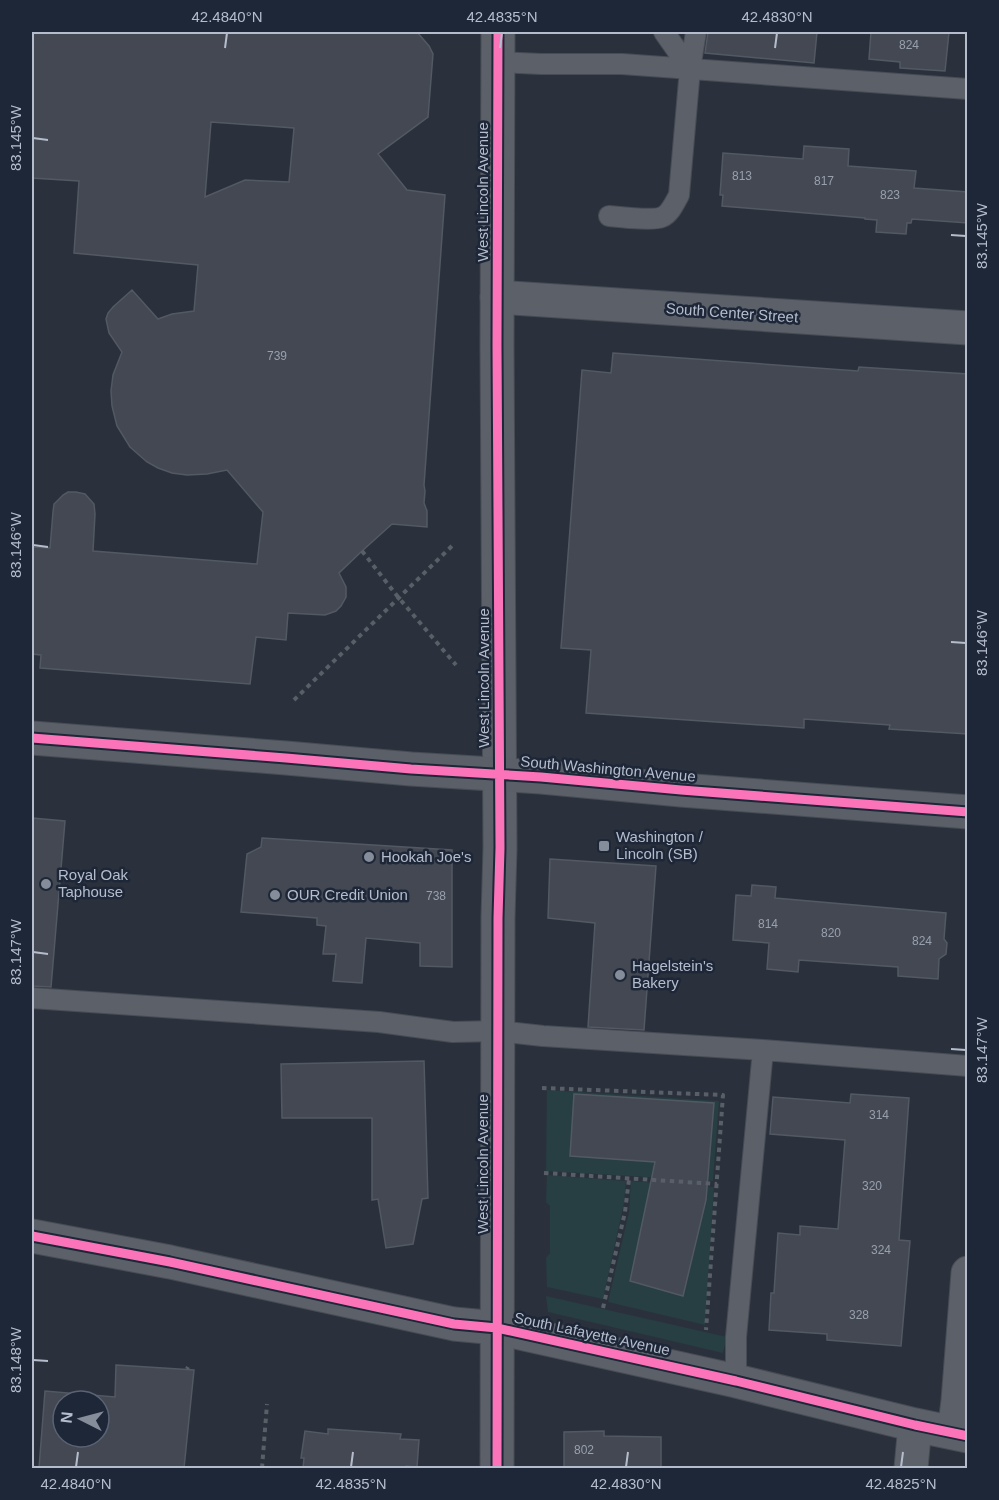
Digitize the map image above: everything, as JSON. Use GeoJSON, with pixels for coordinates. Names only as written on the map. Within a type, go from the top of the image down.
{"type":"FeatureCollection","features":[{"type":"Feature","properties":{"kind":"main road","name":"South Washington Avenue"},"geometry":{"type":"LineString","coordinates":[[32,738],[968,812]]}},
{"type":"Feature","properties":{"kind":"street","name":"West Lincoln Avenue"},"geometry":{"type":"LineString","coordinates":[[497,1468],[500,775],[498,47]]}},
{"type":"Feature","properties":{"kind":"street","name":"South Center Street"},"geometry":{"type":"LineString","coordinates":[[497,297],[968,328]]}},
{"type":"Feature","properties":{"kind":"street","name":"South Lafayette Avenue"},"geometry":{"type":"LineString","coordinates":[[32,1236],[170,1262],[454,1324],[497,1328],[961,1434]]}},
{"type":"Feature","properties":{"kind":"street"},"geometry":{"type":"LineString","coordinates":[[961,1434],[960,1370],[968,1274]]}},
{"type":"Feature","properties":{"kind":"street"},"geometry":{"type":"LineString","coordinates":[[911,1468],[915,1425]]}},
{"type":"Feature","properties":{"kind":"lane"},"geometry":{"type":"LineString","coordinates":[[664,32],[690,69]]}},
{"type":"Feature","properties":{"kind":"lane"},"geometry":{"type":"LineString","coordinates":[[681,32],[690,69]]}},
{"type":"Feature","properties":{"kind":"lane"},"geometry":{"type":"LineString","coordinates":[[609,216],[643,219],[662,217],[673,207],[679,195],[690,69],[696,32]]}},
{"type":"Feature","properties":{"kind":"lane"},"geometry":{"type":"LineString","coordinates":[[498,47],[541,64],[622,64],[968,89]]}},
{"type":"Feature","properties":{"kind":"lane"},"geometry":{"type":"LineString","coordinates":[[32,998],[379,1022],[453,1032],[498,1031],[968,1066]]}},
{"type":"Feature","properties":{"kind":"lane"},"geometry":{"type":"LineString","coordinates":[[736,1381],[736,1337],[763,1050]]}},
{"type":"Feature","properties":{"kind":"path"},"geometry":{"type":"LineString","coordinates":[[294,700],[455,543]]}},
{"type":"Feature","properties":{"kind":"path"},"geometry":{"type":"LineString","coordinates":[[362,551],[456,665]]}},
{"type":"Feature","properties":{"kind":"path"},"geometry":{"type":"LineString","coordinates":[[542,1088],[723,1095],[706,1330]]}},
{"type":"Feature","properties":{"kind":"path"},"geometry":{"type":"LineString","coordinates":[[544,1173],[717,1184]]}},
{"type":"Feature","properties":{"kind":"path"},"geometry":{"type":"LineString","coordinates":[[603,1308],[625,1212],[629,1179]]}},
{"type":"Feature","properties":{"kind":"path"},"geometry":{"type":"LineString","coordinates":[[262,1468],[267,1404]]}},
{"type":"Feature","properties":{"kind":"green space"},"geometry":{"type":"Polygon","coordinates":[[[547,1090],[719,1101],[713,1181],[546,1171],[547,1090]]]}},
{"type":"Feature","properties":{"kind":"green space"},"geometry":{"type":"Polygon","coordinates":[[[547,1175],[626,1181],[624,1203],[603,1299],[547,1287],[546,1258],[550,1253],[550,1206],[546,1202],[547,1175]]]}},
{"type":"Feature","properties":{"kind":"green space"},"geometry":{"type":"Polygon","coordinates":[[[631,1181],[714,1187],[705,1325],[608,1302],[629,1212],[631,1181]]]}},
{"type":"Feature","properties":{"kind":"green space"},"geometry":{"type":"Polygon","coordinates":[[[546,1296],[727,1337],[723,1353],[548,1312],[546,1296]]]}},
{"type":"Feature","properties":{"kind":"building"},"geometry":{"type":"Polygon","coordinates":[[[32,32],[417,32],[433,54],[428,117],[378,154],[407,190],[445,195],[424,485],[427,527],[392,524],[339,573],[346,587],[346,597],[336,611],[325,615],[288,613],[286,640],[256,637],[250,684],[40,668],[41,655],[32,654],[32,547],[50,548],[54,504],[63,495],[68,492],[85,494],[94,504],[93,551],[257,564],[263,512],[227,470],[187,475],[158,468],[147,462],[130,447],[117,426],[111,391],[113,375],[122,352],[109,333],[106,319],[108,313],[132,290],[158,319],[172,314],[194,311],[198,265],[74,253],[79,181],[32,178],[32,32]],[[211,122],[205,197],[245,180],[289,182],[294,128],[211,122]]]}},
{"type":"Feature","properties":{"kind":"building"},"geometry":{"type":"Polygon","coordinates":[[[708,32],[817,32],[814,63],[705,53],[708,32]]]}},
{"type":"Feature","properties":{"kind":"building"},"geometry":{"type":"Polygon","coordinates":[[[871,32],[949,32],[945,71],[900,68],[900,62],[869,59],[871,32]]]}},
{"type":"Feature","properties":{"kind":"building"},"geometry":{"type":"Polygon","coordinates":[[[804,146],[849,149],[848,166],[916,171],[914,188],[968,192],[968,223],[912,219],[911,223],[907,223],[906,234],[876,232],[877,220],[722,206],[723,195],[720,195],[723,153],[803,159],[804,146]]]}},
{"type":"Feature","properties":{"kind":"building"},"geometry":{"type":"Polygon","coordinates":[[[613,353],[858,371],[859,367],[968,374],[968,734],[889,729],[890,725],[804,719],[804,728],[586,713],[591,650],[561,648],[582,370],[611,373],[613,353]]]}},
{"type":"Feature","properties":{"kind":"building","name":"Royal Oak Taphouse"},"geometry":{"type":"Polygon","coordinates":[[[32,818],[65,821],[51,987],[32,986],[32,818]]]}},
{"type":"Feature","properties":{"kind":"building"},"geometry":{"type":"Polygon","coordinates":[[[262,838],[452,850],[452,967],[420,966],[420,943],[366,938],[362,983],[333,981],[336,954],[323,954],[326,926],[317,925],[317,918],[241,912],[247,854],[261,847],[262,838]]]}},
{"type":"Feature","properties":{"kind":"building","name":"Hagelstein's Bakery"},"geometry":{"type":"Polygon","coordinates":[[[550,859],[656,866],[644,1030],[588,1027],[595,923],[548,918],[550,859]]]}},
{"type":"Feature","properties":{"kind":"building"},"geometry":{"type":"Polygon","coordinates":[[[752,885],[776,887],[775,898],[946,913],[944,939],[947,943],[946,954],[939,959],[938,979],[898,976],[898,967],[799,960],[798,972],[767,969],[769,943],[733,940],[736,895],[751,896],[752,885]]]}},
{"type":"Feature","properties":{"kind":"building"},"geometry":{"type":"Polygon","coordinates":[[[424,1061],[428,1198],[422,1199],[413,1244],[386,1248],[378,1199],[372,1200],[372,1118],[282,1118],[281,1064],[424,1061]]]}},
{"type":"Feature","properties":{"kind":"building"},"geometry":{"type":"Polygon","coordinates":[[[574,1094],[714,1103],[706,1200],[683,1296],[630,1281],[655,1162],[570,1156],[574,1094]]]}},
{"type":"Feature","properties":{"kind":"building"},"geometry":{"type":"Polygon","coordinates":[[[851,1094],[909,1098],[899,1240],[910,1241],[901,1346],[827,1340],[827,1334],[769,1330],[778,1233],[800,1235],[800,1226],[838,1229],[845,1140],[770,1134],[773,1097],[850,1103],[851,1094]]]}},
{"type":"Feature","properties":{"kind":"building"},"geometry":{"type":"Polygon","coordinates":[[[116,1365],[194,1370],[184,1468],[39,1468],[45,1391],[51,1392],[51,1449],[111,1449],[111,1397],[115,1397],[116,1365]]]}},
{"type":"Feature","properties":{"kind":"building"},"geometry":{"type":"Polygon","coordinates":[[[328,1429],[401,1434],[400,1439],[419,1440],[417,1467],[303,1468],[304,1458],[301,1458],[305,1431],[328,1434],[328,1429]]]}},
{"type":"Feature","properties":{"kind":"building"},"geometry":{"type":"Polygon","coordinates":[[[604,1431],[604,1436],[661,1437],[661,1468],[564,1468],[564,1432],[604,1431]]]}},
{"type":"Feature","properties":{"kind":"cycle path"},"geometry":{"type":"LineString","coordinates":[[497,1468],[500,848],[498,32]]}},
{"type":"Feature","properties":{"kind":"cycle path"},"geometry":{"type":"LineString","coordinates":[[32,738],[968,812]]}},
{"type":"Feature","properties":{"kind":"cycle path"},"geometry":{"type":"LineString","coordinates":[[32,1236],[170,1262],[454,1324],[497,1328],[968,1436]]}},
{"type":"Feature","properties":{"kind":"place","name":"Washington / Lincoln (SB)"},"geometry":{"type":"Point","coordinates":[604,846]}},
{"type":"Feature","properties":{"kind":"place","name":"Hookah Joe's"},"geometry":{"type":"Point","coordinates":[369,857]}},
{"type":"Feature","properties":{"kind":"place","name":"Royal Oak Taphouse"},"geometry":{"type":"Point","coordinates":[46,884]}},
{"type":"Feature","properties":{"kind":"place","name":"OUR Credit Union"},"geometry":{"type":"Point","coordinates":[275,895]}},
{"type":"Feature","properties":{"kind":"place","name":"Hagelstein's Bakery"},"geometry":{"type":"Point","coordinates":[620,975]}}]}
